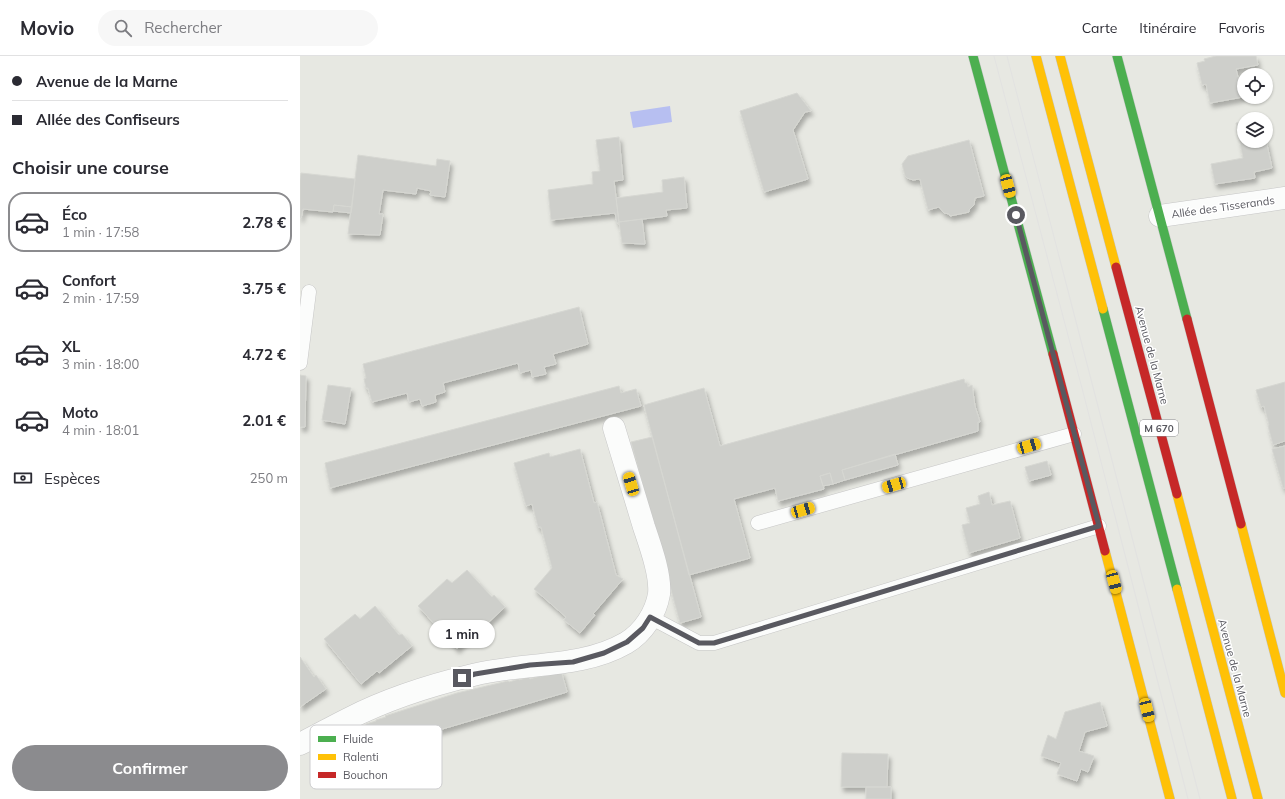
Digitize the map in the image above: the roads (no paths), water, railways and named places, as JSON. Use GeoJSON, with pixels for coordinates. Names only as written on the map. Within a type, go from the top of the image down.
{"type":"FeatureCollection","features":[{"type":"Feature","properties":{"kind":"main road"},"geometry":{"type":"LineString","coordinates":[[973,56],[1099,526],[1170,799]]}},
{"type":"Feature","properties":{"kind":"main road","name":"M 670"},"geometry":{"type":"LineString","coordinates":[[1036,56],[1232,799]]}},
{"type":"Feature","properties":{"kind":"main road","name":"Avenue de la Marne"},"geometry":{"type":"LineString","coordinates":[[1060,56],[1258,799]]}},
{"type":"Feature","properties":{"kind":"main road"},"geometry":{"type":"LineString","coordinates":[[1117,56],[1285,693]]}},
{"type":"Feature","properties":{"kind":"street","name":"Allée des Tisserands"},"geometry":{"type":"LineString","coordinates":[[1160,216],[1285,198]]}},
{"type":"Feature","properties":{"kind":"street"},"geometry":{"type":"LineString","coordinates":[[336,725],[389,701],[437,684],[475,674],[530,665],[573,662],[604,653],[627,642],[643,628],[654,611],[659,593],[656,567],[614,428]]}},
{"type":"Feature","properties":{"kind":"street"},"geometry":{"type":"LineString","coordinates":[[300,744],[310,739]]}},
{"type":"Feature","properties":{"kind":"lane"},"geometry":{"type":"LineString","coordinates":[[300,363],[309,292]]}},
{"type":"Feature","properties":{"kind":"lane"},"geometry":{"type":"LineString","coordinates":[[758,523],[1074,434]]}},
{"type":"Feature","properties":{"kind":"lane"},"geometry":{"type":"LineString","coordinates":[[650,617],[699,643],[714,643],[1099,526]]}},
{"type":"Feature","properties":{"kind":"water"},"geometry":{"type":"Polygon","coordinates":[[[670,106],[672,122],[633,128],[630,112],[670,106]]]}},
{"type":"Feature","properties":{"kind":"tram line"},"geometry":{"type":"LineString","coordinates":[[994,56],[1083,392],[1188,799]]}},
{"type":"Feature","properties":{"kind":"tram line"},"geometry":{"type":"LineString","coordinates":[[1007,56],[1200,799]]}}]}
